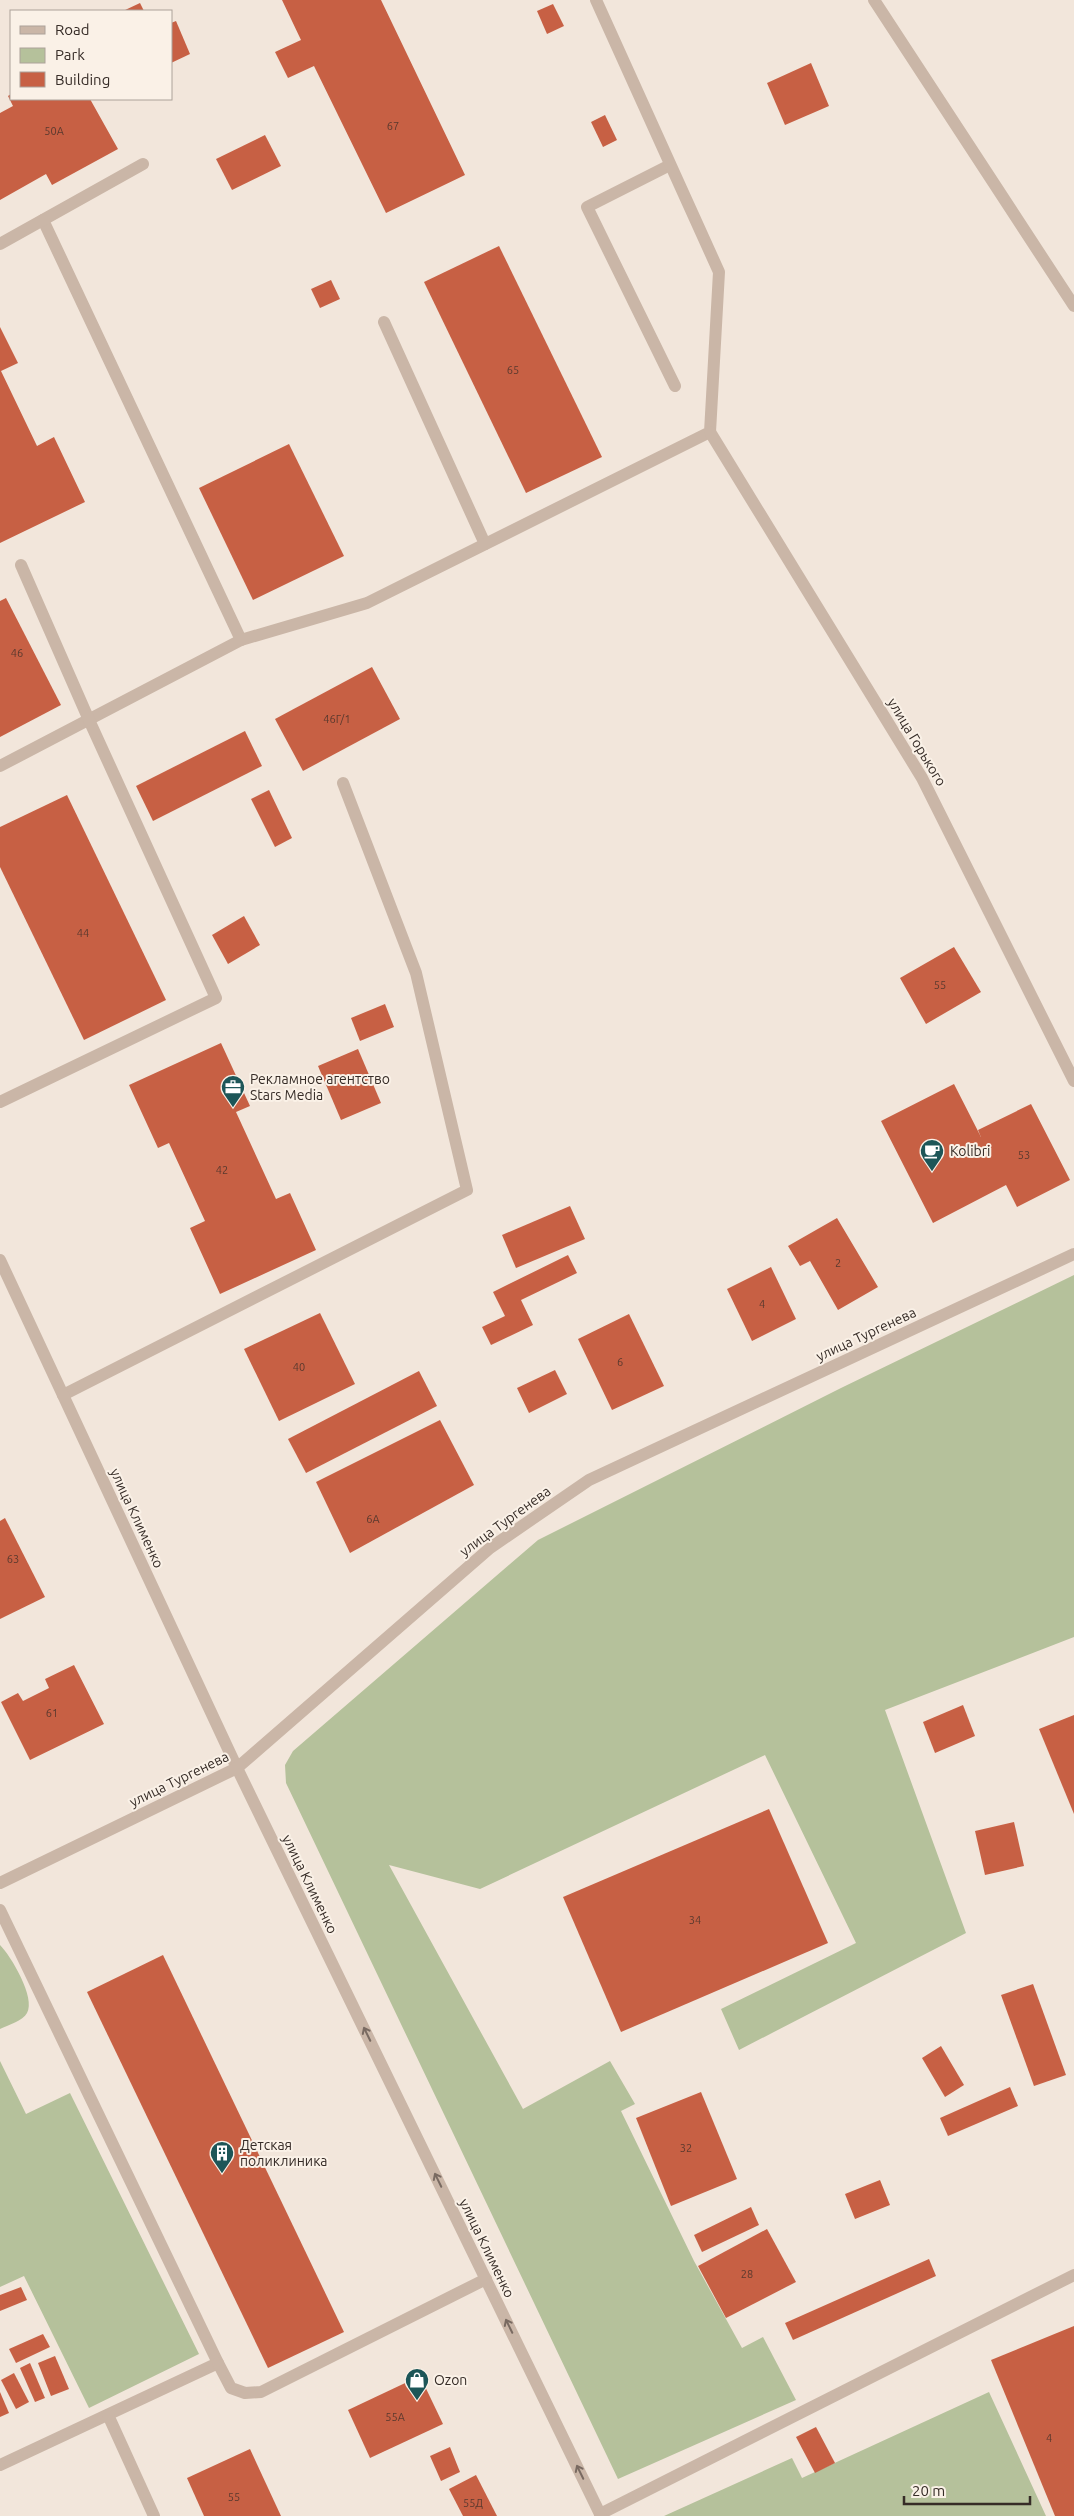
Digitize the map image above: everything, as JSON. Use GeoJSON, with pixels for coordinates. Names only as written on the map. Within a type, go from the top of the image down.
{"type":"FeatureCollection","features":[{"type":"Feature","properties":{"kind":"street"},"geometry":{"type":"LineString","coordinates":[[0,766],[241,640],[366,603],[710,432],[719,272],[596,0]]}},
{"type":"Feature","properties":{"kind":"street"},"geometry":{"type":"LineString","coordinates":[[874,0],[1074,306]]}},
{"type":"Feature","properties":{"kind":"street"},"geometry":{"type":"LineString","coordinates":[[0,244],[143,164]]}},
{"type":"Feature","properties":{"kind":"street"},"geometry":{"type":"LineString","coordinates":[[670,165],[587,207],[675,386]]}},
{"type":"Feature","properties":{"kind":"street"},"geometry":{"type":"LineString","coordinates":[[43,220],[241,640]]}},
{"type":"Feature","properties":{"kind":"street"},"geometry":{"type":"LineString","coordinates":[[384,322],[485,544]]}},
{"type":"Feature","properties":{"kind":"street","name":"улица Горького"},"geometry":{"type":"LineString","coordinates":[[710,432],[922,778],[1074,1081]]}},
{"type":"Feature","properties":{"kind":"street"},"geometry":{"type":"LineString","coordinates":[[0,1102],[216,998],[89,720],[21,565]]}},
{"type":"Feature","properties":{"kind":"street"},"geometry":{"type":"LineString","coordinates":[[63,1395],[467,1190],[416,973],[343,783]]}},
{"type":"Feature","properties":{"kind":"street","name":"улица Тургенева"},"geometry":{"type":"LineString","coordinates":[[0,1883],[237,1768],[490,1548],[589,1480],[1074,1254]]}},
{"type":"Feature","properties":{"kind":"street","name":"улица Клименко"},"geometry":{"type":"LineString","coordinates":[[0,1260],[237,1768],[601,2515]]}},
{"type":"Feature","properties":{"kind":"street"},"geometry":{"type":"LineString","coordinates":[[0,1910],[231,2388],[245,2393],[261,2392],[486,2279]]}},
{"type":"Feature","properties":{"kind":"street"},"geometry":{"type":"LineString","coordinates":[[601,2515],[1074,2275]]}},
{"type":"Feature","properties":{"kind":"street"},"geometry":{"type":"LineString","coordinates":[[0,2465],[218,2363]]}},
{"type":"Feature","properties":{"kind":"street"},"geometry":{"type":"LineString","coordinates":[[108,2415],[154,2516]]}},
{"type":"Feature","properties":{"kind":"green space"},"geometry":{"type":"Polygon","coordinates":[[[1074,1275],[1074,1637],[885,1710],[966,1933],[739,2050],[721,2009],[856,1943],[765,1755],[480,1889],[389,1865],[523,2109],[610,2061],[635,2104],[621,2111],[694,2261],[742,2348],[763,2337],[796,2400],[618,2479],[286,1783],[285,1765],[293,1751],[538,1540],[841,1388],[1074,1275]]]}},
{"type":"Feature","properties":{"kind":"green space"},"geometry":{"type":"Polygon","coordinates":[[[0,1945],[16,1967],[25,1988],[29,2006],[25,2016],[0,2029],[0,1945]]]}},
{"type":"Feature","properties":{"kind":"green space"},"geometry":{"type":"Polygon","coordinates":[[[0,2061],[26,2114],[70,2093],[199,2354],[89,2408],[24,2276],[0,2287],[0,2061]]]}},
{"type":"Feature","properties":{"kind":"green space"},"geometry":{"type":"Polygon","coordinates":[[[989,2392],[1046,2516],[664,2516],[792,2458],[802,2478],[989,2392]]]}},
{"type":"Feature","properties":{"kind":"building"},"geometry":{"type":"Polygon","coordinates":[[[282,0],[381,0],[465,175],[386,213],[314,66],[288,78],[275,52],[301,40],[282,0]]]}},
{"type":"Feature","properties":{"kind":"building"},"geometry":{"type":"Polygon","coordinates":[[[140,3],[144,10],[125,10],[140,3]]]}},
{"type":"Feature","properties":{"kind":"building"},"geometry":{"type":"Polygon","coordinates":[[[553,4],[564,26],[547,34],[537,11],[553,4]]]}},
{"type":"Feature","properties":{"kind":"building"},"geometry":{"type":"Polygon","coordinates":[[[176,21],[190,54],[172,63],[172,23],[176,21]]]}},
{"type":"Feature","properties":{"kind":"building"},"geometry":{"type":"Polygon","coordinates":[[[811,63],[829,106],[785,125],[767,83],[811,63]]]}},
{"type":"Feature","properties":{"kind":"building"},"geometry":{"type":"Polygon","coordinates":[[[10,100],[91,100],[118,149],[52,185],[46,174],[0,200],[0,113],[13,106],[10,100]]]}},
{"type":"Feature","properties":{"kind":"building"},"geometry":{"type":"Polygon","coordinates":[[[605,115],[617,140],[603,147],[591,122],[605,115]]]}},
{"type":"Feature","properties":{"kind":"building"},"geometry":{"type":"Polygon","coordinates":[[[265,135],[281,166],[232,190],[216,159],[265,135]]]}},
{"type":"Feature","properties":{"kind":"building"},"geometry":{"type":"Polygon","coordinates":[[[499,246],[602,457],[526,493],[424,282],[499,246]]]}},
{"type":"Feature","properties":{"kind":"building"},"geometry":{"type":"Polygon","coordinates":[[[331,280],[340,299],[320,308],[311,289],[331,280]]]}},
{"type":"Feature","properties":{"kind":"building"},"geometry":{"type":"Polygon","coordinates":[[[0,327],[18,363],[1,371],[37,446],[54,437],[85,502],[0,543],[0,327]]]}},
{"type":"Feature","properties":{"kind":"building"},"geometry":{"type":"Polygon","coordinates":[[[289,444],[344,556],[253,600],[199,488],[289,444]]]}},
{"type":"Feature","properties":{"kind":"building"},"geometry":{"type":"Polygon","coordinates":[[[6,598],[61,705],[0,737],[0,601],[6,598]]]}},
{"type":"Feature","properties":{"kind":"building"},"geometry":{"type":"Polygon","coordinates":[[[372,667],[400,719],[303,771],[275,719],[372,667]]]}},
{"type":"Feature","properties":{"kind":"building"},"geometry":{"type":"Polygon","coordinates":[[[245,731],[262,766],[153,821],[136,786],[245,731]]]}},
{"type":"Feature","properties":{"kind":"building"},"geometry":{"type":"Polygon","coordinates":[[[269,790],[292,838],[275,847],[251,799],[269,790]]]}},
{"type":"Feature","properties":{"kind":"building"},"geometry":{"type":"Polygon","coordinates":[[[67,795],[166,1000],[84,1040],[0,867],[0,827],[67,795]]]}},
{"type":"Feature","properties":{"kind":"building"},"geometry":{"type":"Polygon","coordinates":[[[244,916],[260,945],[228,964],[212,935],[244,916]]]}},
{"type":"Feature","properties":{"kind":"building"},"geometry":{"type":"Polygon","coordinates":[[[954,947],[981,992],[926,1024],[900,978],[954,947]]]}},
{"type":"Feature","properties":{"kind":"building"},"geometry":{"type":"Polygon","coordinates":[[[385,1004],[394,1027],[360,1041],[351,1018],[385,1004]]]}},
{"type":"Feature","properties":{"kind":"building"},"geometry":{"type":"Polygon","coordinates":[[[221,1043],[250,1106],[236,1112],[276,1199],[290,1193],[316,1250],[220,1294],[190,1228],[205,1221],[169,1143],[158,1148],[129,1085],[221,1043]]]}},
{"type":"Feature","properties":{"kind":"building"},"geometry":{"type":"Polygon","coordinates":[[[358,1049],[381,1103],[341,1120],[318,1066],[358,1049]]]}},
{"type":"Feature","properties":{"kind":"building"},"geometry":{"type":"Polygon","coordinates":[[[954,1084],[981,1137],[978,1130],[1031,1104],[1070,1180],[1017,1207],[1006,1185],[933,1223],[881,1121],[954,1084]]]}},
{"type":"Feature","properties":{"kind":"building"},"geometry":{"type":"Polygon","coordinates":[[[570,1206],[585,1239],[516,1268],[502,1235],[570,1206]]]}},
{"type":"Feature","properties":{"kind":"building"},"geometry":{"type":"Polygon","coordinates":[[[837,1218],[878,1287],[838,1310],[810,1261],[800,1266],[788,1246],[837,1218]]]}},
{"type":"Feature","properties":{"kind":"building"},"geometry":{"type":"Polygon","coordinates":[[[568,1255],[577,1273],[521,1300],[533,1325],[491,1345],[482,1327],[505,1316],[493,1292],[568,1255]]]}},
{"type":"Feature","properties":{"kind":"building"},"geometry":{"type":"Polygon","coordinates":[[[771,1267],[796,1319],[752,1341],[727,1289],[771,1267]]]}},
{"type":"Feature","properties":{"kind":"building"},"geometry":{"type":"Polygon","coordinates":[[[320,1313],[355,1384],[279,1421],[244,1349],[320,1313]]]}},
{"type":"Feature","properties":{"kind":"building"},"geometry":{"type":"Polygon","coordinates":[[[629,1314],[664,1386],[612,1410],[578,1339],[629,1314]]]}},
{"type":"Feature","properties":{"kind":"building"},"geometry":{"type":"Polygon","coordinates":[[[555,1370],[567,1394],[529,1413],[517,1388],[555,1370]]]}},
{"type":"Feature","properties":{"kind":"building"},"geometry":{"type":"Polygon","coordinates":[[[419,1371],[437,1406],[306,1473],[288,1439],[419,1371]]]}},
{"type":"Feature","properties":{"kind":"building"},"geometry":{"type":"Polygon","coordinates":[[[440,1420],[474,1485],[350,1553],[316,1482],[440,1420]]]}},
{"type":"Feature","properties":{"kind":"building"},"geometry":{"type":"Polygon","coordinates":[[[5,1518],[45,1597],[0,1619],[0,1521],[5,1518]]]}},
{"type":"Feature","properties":{"kind":"building"},"geometry":{"type":"Polygon","coordinates":[[[74,1665],[104,1724],[30,1760],[1,1702],[18,1693],[23,1701],[49,1688],[45,1679],[74,1665]]]}},
{"type":"Feature","properties":{"kind":"building"},"geometry":{"type":"Polygon","coordinates":[[[963,1705],[975,1736],[935,1753],[923,1722],[963,1705]]]}},
{"type":"Feature","properties":{"kind":"building"},"geometry":{"type":"Polygon","coordinates":[[[1074,1715],[1074,1814],[1039,1729],[1074,1715]]]}},
{"type":"Feature","properties":{"kind":"building"},"geometry":{"type":"Polygon","coordinates":[[[769,1809],[828,1943],[621,2032],[563,1897],[769,1809]]]}},
{"type":"Feature","properties":{"kind":"building"},"geometry":{"type":"Polygon","coordinates":[[[1014,1822],[1024,1866],[985,1875],[975,1831],[1014,1822]]]}},
{"type":"Feature","properties":{"kind":"building","name":"Детская поликлиника"},"geometry":{"type":"Polygon","coordinates":[[[163,1955],[344,2332],[268,2368],[87,1992],[163,1955]]]}},
{"type":"Feature","properties":{"kind":"building"},"geometry":{"type":"Polygon","coordinates":[[[1033,1984],[1066,2075],[1034,2086],[1001,1995],[1033,1984]]]}},
{"type":"Feature","properties":{"kind":"building"},"geometry":{"type":"Polygon","coordinates":[[[941,2046],[964,2085],[945,2097],[922,2058],[941,2046]]]}},
{"type":"Feature","properties":{"kind":"building"},"geometry":{"type":"Polygon","coordinates":[[[1010,2087],[1018,2106],[948,2136],[940,2118],[1010,2087]]]}},
{"type":"Feature","properties":{"kind":"building"},"geometry":{"type":"Polygon","coordinates":[[[701,2092],[737,2179],[671,2206],[636,2118],[701,2092]]]}},
{"type":"Feature","properties":{"kind":"building"},"geometry":{"type":"Polygon","coordinates":[[[880,2180],[890,2205],[855,2219],[845,2194],[880,2180]]]}},
{"type":"Feature","properties":{"kind":"building"},"geometry":{"type":"Polygon","coordinates":[[[751,2207],[759,2225],[702,2252],[694,2235],[751,2207]]]}},
{"type":"Feature","properties":{"kind":"building"},"geometry":{"type":"Polygon","coordinates":[[[767,2229],[796,2282],[726,2318],[698,2266],[767,2229]]]}},
{"type":"Feature","properties":{"kind":"building"},"geometry":{"type":"Polygon","coordinates":[[[929,2259],[936,2276],[793,2340],[785,2323],[929,2259]]]}},
{"type":"Feature","properties":{"kind":"building"},"geometry":{"type":"Polygon","coordinates":[[[21,2287],[27,2300],[0,2311],[0,2295],[21,2287]]]}},
{"type":"Feature","properties":{"kind":"building"},"geometry":{"type":"Polygon","coordinates":[[[1074,2326],[1074,2516],[1055,2516],[991,2360],[1074,2326]]]}},
{"type":"Feature","properties":{"kind":"building"},"geometry":{"type":"Polygon","coordinates":[[[43,2334],[50,2347],[16,2363],[9,2349],[43,2334]]]}},
{"type":"Feature","properties":{"kind":"building"},"geometry":{"type":"Polygon","coordinates":[[[55,2356],[69,2389],[51,2396],[38,2363],[55,2356]]]}},
{"type":"Feature","properties":{"kind":"building"},"geometry":{"type":"Polygon","coordinates":[[[30,2363],[45,2398],[35,2402],[20,2368],[30,2363]]]}},
{"type":"Feature","properties":{"kind":"building"},"geometry":{"type":"Polygon","coordinates":[[[14,2373],[29,2402],[16,2409],[1,2380],[14,2373]]]}},
{"type":"Feature","properties":{"kind":"building"},"geometry":{"type":"Polygon","coordinates":[[[420,2376],[443,2424],[370,2458],[348,2410],[420,2376]]]}},
{"type":"Feature","properties":{"kind":"building"},"geometry":{"type":"Polygon","coordinates":[[[0,2392],[9,2413],[0,2417],[0,2392]]]}},
{"type":"Feature","properties":{"kind":"building"},"geometry":{"type":"Polygon","coordinates":[[[816,2427],[835,2463],[815,2473],[796,2437],[816,2427]]]}},
{"type":"Feature","properties":{"kind":"building"},"geometry":{"type":"Polygon","coordinates":[[[450,2447],[460,2472],[441,2481],[430,2456],[450,2447]]]}},
{"type":"Feature","properties":{"kind":"building"},"geometry":{"type":"Polygon","coordinates":[[[250,2449],[281,2516],[204,2516],[187,2478],[250,2449]]]}},
{"type":"Feature","properties":{"kind":"building"},"geometry":{"type":"Polygon","coordinates":[[[476,2475],[497,2516],[463,2516],[449,2489],[476,2475]]]}},
{"type":"Feature","properties":{"kind":"place","name":"Рекламное агентство Stars Media"},"geometry":{"type":"Point","coordinates":[233,1108]}},
{"type":"Feature","properties":{"kind":"place","name":"Kolibri"},"geometry":{"type":"Point","coordinates":[932,1172]}},
{"type":"Feature","properties":{"kind":"place","name":"Детская поликлиника"},"geometry":{"type":"Point","coordinates":[222,2174]}},
{"type":"Feature","properties":{"kind":"place","name":"Ozon"},"geometry":{"type":"Point","coordinates":[417,2401]}}]}
